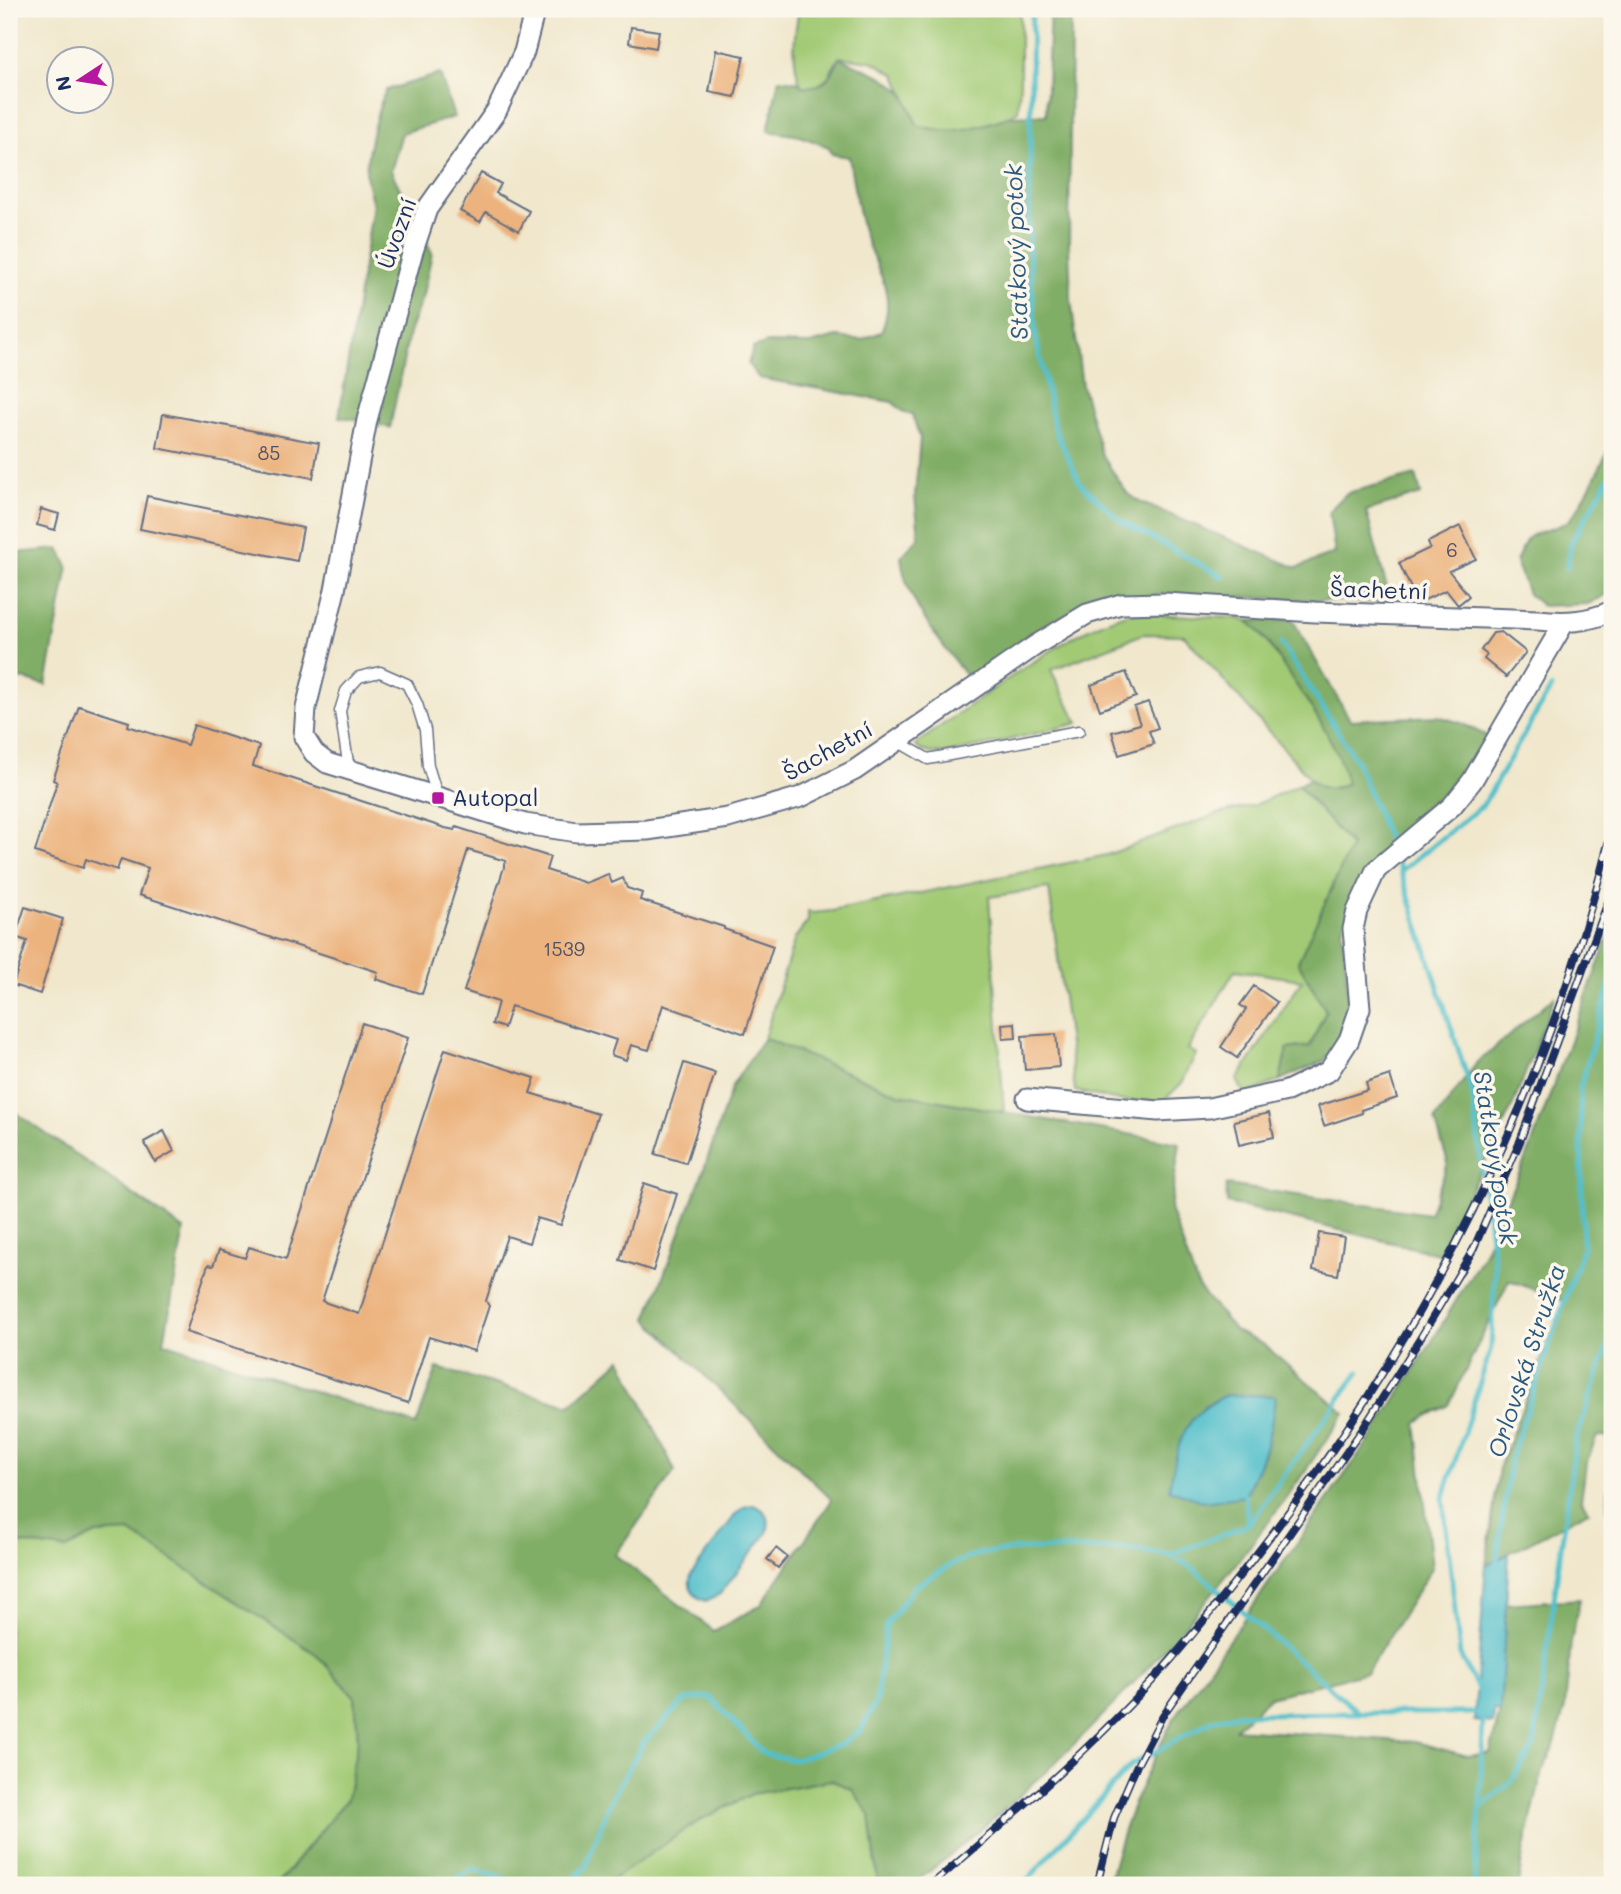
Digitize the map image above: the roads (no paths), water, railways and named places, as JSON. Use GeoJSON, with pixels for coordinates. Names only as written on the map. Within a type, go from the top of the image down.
{"type":"FeatureCollection","features":[{"type":"Feature","properties":{"kind":"street","name":"Úvozní"},"geometry":{"type":"LineString","coordinates":[[354,495],[367,420],[412,254],[427,209],[497,110],[524,52],[535,9]]}},
{"type":"Feature","properties":{"kind":"street","name":"Šachetní"},"geometry":{"type":"LineString","coordinates":[[354,495],[335,590],[306,708],[304,737],[314,753],[327,763],[438,798],[525,824],[576,832],[647,830],[728,818],[802,797],[855,770],[1036,645],[1087,614],[1121,604],[1165,603],[1564,623],[1584,621],[1612,611]]}},
{"type":"Feature","properties":{"kind":"street"},"geometry":{"type":"LineString","coordinates":[[1027,1099],[1158,1111],[1209,1108],[1287,1091],[1329,1071],[1349,1040],[1360,1008],[1353,929],[1357,911],[1376,870],[1452,806],[1472,781],[1564,623]]}},
{"type":"Feature","properties":{"kind":"lane"},"geometry":{"type":"LineString","coordinates":[[349,769],[340,710],[346,691],[359,677],[380,672],[407,684],[425,730],[428,766],[438,798]]}},
{"type":"Feature","properties":{"kind":"lane"},"geometry":{"type":"LineString","coordinates":[[897,741],[928,759],[1079,731]]}},
{"type":"Feature","properties":{"kind":"water"},"geometry":{"type":"Polygon","coordinates":[[[1226,1395],[1275,1396],[1265,1448],[1245,1496],[1204,1502],[1169,1489],[1179,1444],[1190,1422],[1211,1403],[1226,1395]]]}},
{"type":"Feature","properties":{"kind":"water"},"geometry":{"type":"Polygon","coordinates":[[[753,1505],[767,1516],[767,1533],[720,1594],[706,1601],[701,1599],[691,1588],[691,1575],[736,1514],[744,1507],[753,1505]]]}},
{"type":"Feature","properties":{"kind":"water"},"geometry":{"type":"Polygon","coordinates":[[[1509,1554],[1500,1711],[1494,1710],[1493,1723],[1474,1721],[1486,1565],[1509,1554]]]}},
{"type":"Feature","properties":{"kind":"waterway","name":"Statkový potok"},"geometry":{"type":"LineString","coordinates":[[1032,9],[1029,250],[1036,338],[1055,429],[1080,483],[1121,521],[1223,577]]}},
{"type":"Feature","properties":{"kind":"waterway"},"geometry":{"type":"LineString","coordinates":[[1567,568],[1571,543],[1612,472]]}},
{"type":"Feature","properties":{"kind":"waterway","name":"Statkový potok"},"geometry":{"type":"LineString","coordinates":[[1281,643],[1356,760],[1393,851]]}},
{"type":"Feature","properties":{"kind":"waterway"},"geometry":{"type":"LineString","coordinates":[[1401,871],[1483,805],[1551,688]]}},
{"type":"Feature","properties":{"kind":"waterway","name":"Statkový potok"},"geometry":{"type":"LineString","coordinates":[[1397,860],[1472,1092],[1495,1268],[1491,1348],[1443,1499],[1460,1655],[1479,1691]]}},
{"type":"Feature","properties":{"kind":"waterway","name":"Orlovská Stružka"},"geometry":{"type":"LineString","coordinates":[[1496,1565],[1511,1457],[1583,1247],[1580,1088],[1612,977]]}},
{"type":"Feature","properties":{"kind":"waterway"},"geometry":{"type":"LineString","coordinates":[[1480,1808],[1510,1783],[1534,1746],[1576,1438],[1612,1334]]}},
{"type":"Feature","properties":{"kind":"waterway"},"geometry":{"type":"LineString","coordinates":[[1169,1555],[1248,1525],[1359,1372]]}},
{"type":"Feature","properties":{"kind":"waterway"},"geometry":{"type":"LineString","coordinates":[[1245,1496],[1248,1524]]}},
{"type":"Feature","properties":{"kind":"waterway"},"geometry":{"type":"LineString","coordinates":[[567,1885],[585,1868],[609,1804],[643,1743],[685,1700],[710,1697],[764,1754],[795,1760],[842,1744],[861,1730],[876,1702],[886,1625],[914,1587],[952,1564],[978,1554],[1019,1549],[1127,1549],[1169,1555],[1192,1567],[1359,1713],[1481,1713]]}},
{"type":"Feature","properties":{"kind":"waterway"},"geometry":{"type":"LineString","coordinates":[[1023,1885],[1131,1765],[1213,1720],[1239,1714],[1359,1713]]}},
{"type":"Feature","properties":{"kind":"waterway","name":"Orlovská Stružka"},"geometry":{"type":"LineString","coordinates":[[1474,1885],[1483,1718]]}},
{"type":"Feature","properties":{"kind":"waterway"},"geometry":{"type":"LineString","coordinates":[[446,1885],[473,1869],[502,1877],[513,1885]]}},
{"type":"Feature","properties":{"kind":"railway"},"geometry":{"type":"LineString","coordinates":[[931,1885],[1073,1761],[1166,1665],[1255,1556],[1316,1474],[1373,1389],[1425,1301],[1472,1211],[1515,1119],[1553,1024],[1585,927],[1612,828]]}},
{"type":"Feature","properties":{"kind":"railway"},"geometry":{"type":"LineString","coordinates":[[1097,1885],[1114,1818],[1163,1715],[1364,1427],[1473,1250],[1519,1144],[1612,891]]}},
{"type":"Feature","properties":{"kind":"place","name":"Autopal"},"geometry":{"type":"Point","coordinates":[438,798]}}]}
